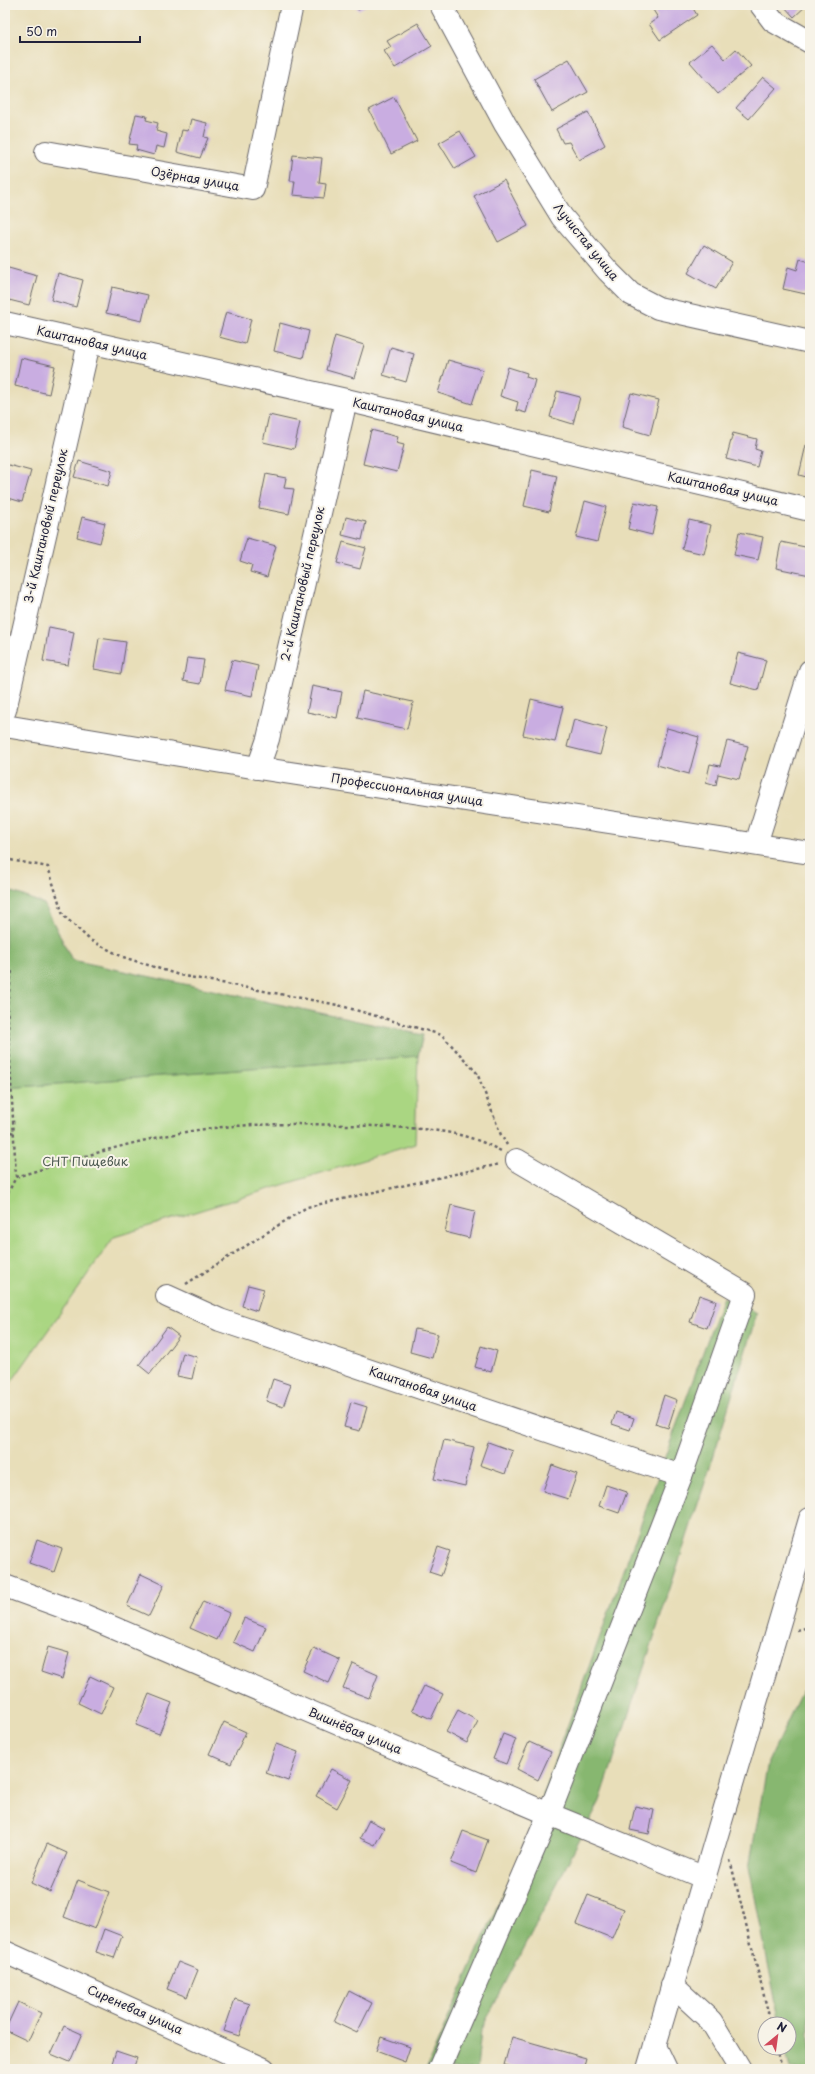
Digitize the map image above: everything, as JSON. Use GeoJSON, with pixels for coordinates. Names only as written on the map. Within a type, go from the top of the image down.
{"type":"FeatureCollection","features":[{"type":"Feature","properties":{"kind":"street","name":"Озёрная улица"},"geometry":{"type":"LineString","coordinates":[[46,152],[253,189],[292,5]]}},
{"type":"Feature","properties":{"kind":"street","name":"Лучистая улица"},"geometry":{"type":"LineString","coordinates":[[441,5],[505,124],[562,216],[608,271],[631,294],[658,308],[810,342]]}},
{"type":"Feature","properties":{"kind":"street"},"geometry":{"type":"LineString","coordinates":[[761,5],[773,21],[810,42]]}},
{"type":"Feature","properties":{"kind":"street","name":"Каштановая улица"},"geometry":{"type":"LineString","coordinates":[[5,323],[346,400],[810,510]]}},
{"type":"Feature","properties":{"kind":"street","name":"3-й Каштановый переулок"},"geometry":{"type":"LineString","coordinates":[[5,710],[89,343]]}},
{"type":"Feature","properties":{"kind":"street","name":"2-й Каштановый переулок"},"geometry":{"type":"LineString","coordinates":[[258,768],[268,739],[346,400]]}},
{"type":"Feature","properties":{"kind":"street"},"geometry":{"type":"LineString","coordinates":[[756,844],[810,671]]}},
{"type":"Feature","properties":{"kind":"street","name":"Профессиональная улица"},"geometry":{"type":"LineString","coordinates":[[5,726],[258,768],[810,853]]}},
{"type":"Feature","properties":{"kind":"street"},"geometry":{"type":"LineString","coordinates":[[440,2069],[549,1814],[681,1476],[745,1294],[517,1160]]}},
{"type":"Feature","properties":{"kind":"street","name":"Каштановая улица"},"geometry":{"type":"LineString","coordinates":[[167,1296],[220,1320],[681,1476]]}},
{"type":"Feature","properties":{"kind":"street"},"geometry":{"type":"LineString","coordinates":[[648,2069],[810,1519]]}},
{"type":"Feature","properties":{"kind":"street","name":"Вишнёвая улица"},"geometry":{"type":"LineString","coordinates":[[5,1586],[86,1616],[549,1814],[705,1878]]}},
{"type":"Feature","properties":{"kind":"street","name":"Сиреневая улица"},"geometry":{"type":"LineString","coordinates":[[5,1952],[264,2069]]}},
{"type":"Feature","properties":{"kind":"street"},"geometry":{"type":"LineString","coordinates":[[672,1985],[711,2021],[726,2059],[740,2069]]}},
{"type":"Feature","properties":{"kind":"street"},"geometry":{"type":"LineString","coordinates":[[655,2046],[666,2069]]}},
{"type":"Feature","properties":{"kind":"path"},"geometry":{"type":"LineString","coordinates":[[5,859],[48,867],[63,915],[90,940],[123,957],[179,975],[338,1005],[442,1035],[477,1073],[501,1135],[517,1160]]}},
{"type":"Feature","properties":{"kind":"path"},"geometry":{"type":"LineString","coordinates":[[5,1199],[16,1177],[7,1005],[12,970]]}},
{"type":"Feature","properties":{"kind":"path"},"geometry":{"type":"LineString","coordinates":[[16,1177],[129,1144],[205,1129],[287,1124],[345,1125],[439,1130],[485,1143],[517,1160]]}},
{"type":"Feature","properties":{"kind":"path"},"geometry":{"type":"LineString","coordinates":[[5,1130],[14,1133]]}},
{"type":"Feature","properties":{"kind":"path"},"geometry":{"type":"LineString","coordinates":[[167,1296],[308,1207],[517,1160]]}},
{"type":"Feature","properties":{"kind":"path"},"geometry":{"type":"LineString","coordinates":[[728,1855],[769,2016]]}},
{"type":"Feature","properties":{"kind":"path"},"geometry":{"type":"LineString","coordinates":[[779,2056],[782,2069]]}},
{"type":"Feature","properties":{"kind":"green space"},"geometry":{"type":"Polygon","coordinates":[[[5,889],[44,904],[72,960],[423,1035],[418,1056],[6,1088],[5,889]]]}},
{"type":"Feature","properties":{"kind":"green space","name":"СНТ Пищевик"},"geometry":{"type":"Polygon","coordinates":[[[418,1056],[415,1144],[114,1237],[5,1391],[5,1079],[6,1088],[418,1056]]]}},
{"type":"Feature","properties":{"kind":"green space"},"geometry":{"type":"Polygon","coordinates":[[[723,1297],[757,1313],[712,1461],[600,1801],[481,2030],[477,2069],[426,2069],[525,1843],[723,1297]]]}},
{"type":"Feature","properties":{"kind":"green space"},"geometry":{"type":"Polygon","coordinates":[[[810,1674],[810,2069],[790,2069],[787,2056],[797,2056],[797,2016],[778,2016],[749,1867],[768,1762],[810,1674]]]}},
{"type":"Feature","properties":{"kind":"building"},"geometry":{"type":"Polygon","coordinates":[[[355,5],[367,5],[358,10],[355,5]]]}},
{"type":"Feature","properties":{"kind":"building"},"geometry":{"type":"Polygon","coordinates":[[[650,5],[691,5],[697,15],[660,40],[649,24],[658,18],[650,5]]]}},
{"type":"Feature","properties":{"kind":"building"},"geometry":{"type":"Polygon","coordinates":[[[783,5],[807,5],[794,17],[783,5]]]}},
{"type":"Feature","properties":{"kind":"building"},"geometry":{"type":"Polygon","coordinates":[[[418,23],[432,46],[395,68],[384,51],[391,47],[387,41],[418,23]]]}},
{"type":"Feature","properties":{"kind":"building"},"geometry":{"type":"Polygon","coordinates":[[[712,44],[725,59],[736,49],[751,66],[718,94],[690,62],[712,44]]]}},
{"type":"Feature","properties":{"kind":"building"},"geometry":{"type":"Polygon","coordinates":[[[569,59],[588,92],[552,112],[534,79],[569,59]]]}},
{"type":"Feature","properties":{"kind":"building"},"geometry":{"type":"Polygon","coordinates":[[[763,77],[776,88],[749,119],[736,108],[763,77]]]}},
{"type":"Feature","properties":{"kind":"building"},"geometry":{"type":"Polygon","coordinates":[[[394,97],[417,141],[391,154],[369,110],[394,97]]]}},
{"type":"Feature","properties":{"kind":"building"},"geometry":{"type":"Polygon","coordinates":[[[588,112],[605,145],[579,160],[569,142],[563,143],[556,129],[588,112]]]}},
{"type":"Feature","properties":{"kind":"building"},"geometry":{"type":"Polygon","coordinates":[[[136,114],[147,116],[146,120],[158,123],[156,131],[167,134],[164,148],[156,146],[154,155],[136,150],[137,145],[129,144],[136,114]]]}},
{"type":"Feature","properties":{"kind":"building"},"geometry":{"type":"Polygon","coordinates":[[[191,119],[207,123],[204,137],[208,138],[200,158],[177,152],[182,130],[188,131],[191,119]]]}},
{"type":"Feature","properties":{"kind":"building"},"geometry":{"type":"Polygon","coordinates":[[[460,131],[476,157],[455,169],[439,143],[460,131]]]}},
{"type":"Feature","properties":{"kind":"building"},"geometry":{"type":"Polygon","coordinates":[[[293,155],[322,158],[319,183],[326,184],[324,198],[293,195],[295,181],[290,181],[293,155]]]}},
{"type":"Feature","properties":{"kind":"building"},"geometry":{"type":"Polygon","coordinates":[[[504,180],[528,226],[498,242],[474,196],[504,180]]]}},
{"type":"Feature","properties":{"kind":"building"},"geometry":{"type":"Polygon","coordinates":[[[704,245],[732,262],[716,289],[688,273],[704,245]]]}},
{"type":"Feature","properties":{"kind":"building"},"geometry":{"type":"Polygon","coordinates":[[[800,259],[810,262],[810,295],[783,289],[788,267],[797,270],[800,259]]]}},
{"type":"Feature","properties":{"kind":"building"},"geometry":{"type":"Polygon","coordinates":[[[5,267],[37,276],[29,305],[5,299],[5,267]]]}},
{"type":"Feature","properties":{"kind":"building"},"geometry":{"type":"Polygon","coordinates":[[[58,273],[83,280],[76,307],[51,300],[58,273]]]}},
{"type":"Feature","properties":{"kind":"building"},"geometry":{"type":"Polygon","coordinates":[[[112,287],[148,295],[142,321],[106,313],[112,287]]]}},
{"type":"Feature","properties":{"kind":"building"},"geometry":{"type":"Polygon","coordinates":[[[226,312],[251,319],[245,344],[219,337],[226,312]]]}},
{"type":"Feature","properties":{"kind":"building"},"geometry":{"type":"Polygon","coordinates":[[[280,323],[309,331],[303,358],[274,351],[280,323]]]}},
{"type":"Feature","properties":{"kind":"building"},"geometry":{"type":"Polygon","coordinates":[[[335,336],[364,345],[354,378],[326,370],[335,336]]]}},
{"type":"Feature","properties":{"kind":"building"},"geometry":{"type":"Polygon","coordinates":[[[391,347],[414,354],[406,382],[383,375],[391,347]]]}},
{"type":"Feature","properties":{"kind":"building"},"geometry":{"type":"Polygon","coordinates":[[[21,358],[55,366],[49,394],[15,386],[21,358]]]}},
{"type":"Feature","properties":{"kind":"building"},"geometry":{"type":"Polygon","coordinates":[[[448,360],[483,370],[472,404],[438,393],[448,360]]]}},
{"type":"Feature","properties":{"kind":"building"},"geometry":{"type":"Polygon","coordinates":[[[508,367],[527,373],[526,377],[535,380],[526,413],[516,410],[518,402],[500,396],[508,367]]]}},
{"type":"Feature","properties":{"kind":"building"},"geometry":{"type":"Polygon","coordinates":[[[557,391],[580,397],[573,424],[550,417],[557,391]]]}},
{"type":"Feature","properties":{"kind":"building"},"geometry":{"type":"Polygon","coordinates":[[[631,393],[659,400],[650,435],[622,427],[631,393]]]}},
{"type":"Feature","properties":{"kind":"building"},"geometry":{"type":"Polygon","coordinates":[[[269,415],[300,422],[294,449],[263,442],[269,415]]]}},
{"type":"Feature","properties":{"kind":"building"},"geometry":{"type":"Polygon","coordinates":[[[371,430],[398,437],[396,443],[404,445],[397,472],[363,464],[371,430]]]}},
{"type":"Feature","properties":{"kind":"building"},"geometry":{"type":"Polygon","coordinates":[[[733,433],[757,439],[755,449],[761,451],[757,467],[726,459],[733,433]]]}},
{"type":"Feature","properties":{"kind":"building"},"geometry":{"type":"Polygon","coordinates":[[[806,445],[810,446],[810,478],[799,475],[806,445]]]}},
{"type":"Feature","properties":{"kind":"building"},"geometry":{"type":"Polygon","coordinates":[[[79,461],[112,471],[108,486],[74,477],[79,461]]]}},
{"type":"Feature","properties":{"kind":"building"},"geometry":{"type":"Polygon","coordinates":[[[5,464],[31,471],[22,502],[5,497],[5,464]]]}},
{"type":"Feature","properties":{"kind":"building"},"geometry":{"type":"Polygon","coordinates":[[[532,470],[557,476],[549,512],[524,506],[532,470]]]}},
{"type":"Feature","properties":{"kind":"building"},"geometry":{"type":"Polygon","coordinates":[[[266,474],[286,478],[284,488],[294,489],[289,514],[259,508],[266,474]]]}},
{"type":"Feature","properties":{"kind":"building"},"geometry":{"type":"Polygon","coordinates":[[[585,501],[606,507],[597,542],[576,537],[585,501]]]}},
{"type":"Feature","properties":{"kind":"building"},"geometry":{"type":"Polygon","coordinates":[[[634,502],[658,507],[652,535],[628,529],[634,502]]]}},
{"type":"Feature","properties":{"kind":"building"},"geometry":{"type":"Polygon","coordinates":[[[82,517],[105,523],[100,543],[77,537],[82,517]]]}},
{"type":"Feature","properties":{"kind":"building"},"geometry":{"type":"Polygon","coordinates":[[[346,517],[366,522],[362,540],[342,535],[346,517]]]}},
{"type":"Feature","properties":{"kind":"building"},"geometry":{"type":"Polygon","coordinates":[[[689,520],[711,525],[704,554],[682,549],[689,520]]]}},
{"type":"Feature","properties":{"kind":"building"},"geometry":{"type":"Polygon","coordinates":[[[739,532],[763,537],[758,560],[734,555],[739,532]]]}},
{"type":"Feature","properties":{"kind":"building"},"geometry":{"type":"Polygon","coordinates":[[[247,538],[276,546],[267,577],[250,572],[252,565],[240,561],[247,538]]]}},
{"type":"Feature","properties":{"kind":"building"},"geometry":{"type":"Polygon","coordinates":[[[343,542],[366,548],[360,569],[337,563],[343,542]]]}},
{"type":"Feature","properties":{"kind":"building"},"geometry":{"type":"Polygon","coordinates":[[[781,542],[810,548],[810,575],[776,568],[781,542]]]}},
{"type":"Feature","properties":{"kind":"building"},"geometry":{"type":"Polygon","coordinates":[[[49,627],[74,632],[68,665],[43,661],[49,627]]]}},
{"type":"Feature","properties":{"kind":"building"},"geometry":{"type":"Polygon","coordinates":[[[99,638],[126,642],[121,674],[94,669],[99,638]]]}},
{"type":"Feature","properties":{"kind":"building"},"geometry":{"type":"Polygon","coordinates":[[[738,653],[766,660],[758,690],[730,683],[738,653]]]}},
{"type":"Feature","properties":{"kind":"building"},"geometry":{"type":"Polygon","coordinates":[[[187,658],[204,660],[200,684],[183,681],[187,658]]]}},
{"type":"Feature","properties":{"kind":"building"},"geometry":{"type":"Polygon","coordinates":[[[232,660],[258,666],[252,696],[225,690],[232,660]]]}},
{"type":"Feature","properties":{"kind":"building"},"geometry":{"type":"Polygon","coordinates":[[[312,686],[342,692],[337,718],[307,712],[312,686]]]}},
{"type":"Feature","properties":{"kind":"building"},"geometry":{"type":"Polygon","coordinates":[[[363,691],[413,702],[407,729],[357,718],[363,691]]]}},
{"type":"Feature","properties":{"kind":"building"},"geometry":{"type":"Polygon","coordinates":[[[531,699],[563,707],[555,742],[523,735],[531,699]]]}},
{"type":"Feature","properties":{"kind":"building"},"geometry":{"type":"Polygon","coordinates":[[[574,719],[607,728],[600,755],[567,747],[574,719]]]}},
{"type":"Feature","properties":{"kind":"building"},"geometry":{"type":"Polygon","coordinates":[[[667,728],[699,737],[689,774],[657,765],[667,728]]]}},
{"type":"Feature","properties":{"kind":"building"},"geometry":{"type":"Polygon","coordinates":[[[727,741],[748,746],[739,779],[718,774],[716,785],[706,782],[710,764],[720,766],[727,741]]]}},
{"type":"Feature","properties":{"kind":"building"},"geometry":{"type":"Polygon","coordinates":[[[451,1205],[475,1211],[469,1238],[445,1232],[451,1205]]]}},
{"type":"Feature","properties":{"kind":"building"},"geometry":{"type":"Polygon","coordinates":[[[248,1285],[264,1289],[257,1311],[242,1306],[248,1285]]]}},
{"type":"Feature","properties":{"kind":"building"},"geometry":{"type":"Polygon","coordinates":[[[699,1295],[716,1301],[707,1328],[690,1322],[699,1295]]]}},
{"type":"Feature","properties":{"kind":"building"},"geometry":{"type":"Polygon","coordinates":[[[167,1327],[179,1336],[150,1374],[139,1365],[167,1327]]]}},
{"type":"Feature","properties":{"kind":"building"},"geometry":{"type":"Polygon","coordinates":[[[415,1329],[438,1334],[432,1358],[410,1352],[415,1329]]]}},
{"type":"Feature","properties":{"kind":"building"},"geometry":{"type":"Polygon","coordinates":[[[481,1346],[497,1351],[491,1372],[475,1367],[481,1346]]]}},
{"type":"Feature","properties":{"kind":"building"},"geometry":{"type":"Polygon","coordinates":[[[183,1353],[197,1357],[192,1379],[177,1376],[183,1353]]]}},
{"type":"Feature","properties":{"kind":"building"},"geometry":{"type":"Polygon","coordinates":[[[273,1379],[291,1385],[283,1407],[266,1401],[273,1379]]]}},
{"type":"Feature","properties":{"kind":"building"},"geometry":{"type":"Polygon","coordinates":[[[664,1395],[677,1400],[668,1428],[655,1424],[664,1395]]]}},
{"type":"Feature","properties":{"kind":"building"},"geometry":{"type":"Polygon","coordinates":[[[351,1402],[367,1407],[360,1431],[344,1427],[351,1402]]]}},
{"type":"Feature","properties":{"kind":"building"},"geometry":{"type":"Polygon","coordinates":[[[616,1412],[634,1418],[630,1430],[612,1424],[616,1412]]]}},
{"type":"Feature","properties":{"kind":"building"},"geometry":{"type":"Polygon","coordinates":[[[444,1440],[474,1447],[465,1486],[434,1479],[444,1440]]]}},
{"type":"Feature","properties":{"kind":"building"},"geometry":{"type":"Polygon","coordinates":[[[488,1442],[513,1451],[505,1474],[480,1465],[488,1442]]]}},
{"type":"Feature","properties":{"kind":"building"},"geometry":{"type":"Polygon","coordinates":[[[552,1465],[577,1474],[568,1499],[543,1491],[552,1465]]]}},
{"type":"Feature","properties":{"kind":"building"},"geometry":{"type":"Polygon","coordinates":[[[606,1485],[627,1492],[619,1513],[599,1506],[606,1485]]]}},
{"type":"Feature","properties":{"kind":"building"},"geometry":{"type":"Polygon","coordinates":[[[37,1540],[62,1549],[54,1572],[29,1563],[37,1540]]]}},
{"type":"Feature","properties":{"kind":"building"},"geometry":{"type":"Polygon","coordinates":[[[438,1547],[450,1551],[441,1576],[429,1572],[438,1547]]]}},
{"type":"Feature","properties":{"kind":"building"},"geometry":{"type":"Polygon","coordinates":[[[141,1574],[164,1585],[149,1616],[127,1606],[141,1574]]]}},
{"type":"Feature","properties":{"kind":"building"},"geometry":{"type":"Polygon","coordinates":[[[203,1601],[229,1613],[217,1640],[190,1628],[203,1601]]]}},
{"type":"Feature","properties":{"kind":"building"},"geometry":{"type":"Polygon","coordinates":[[[244,1618],[266,1627],[255,1652],[233,1642],[244,1618]]]}},
{"type":"Feature","properties":{"kind":"building"},"geometry":{"type":"Polygon","coordinates":[[[48,1647],[69,1653],[62,1679],[41,1672],[48,1647]]]}},
{"type":"Feature","properties":{"kind":"building"},"geometry":{"type":"Polygon","coordinates":[[[314,1648],[340,1660],[329,1683],[303,1671],[314,1648]]]}},
{"type":"Feature","properties":{"kind":"building"},"geometry":{"type":"Polygon","coordinates":[[[353,1664],[378,1675],[369,1698],[343,1688],[353,1664]]]}},
{"type":"Feature","properties":{"kind":"building"},"geometry":{"type":"Polygon","coordinates":[[[90,1676],[113,1687],[101,1714],[78,1703],[90,1676]]]}},
{"type":"Feature","properties":{"kind":"building"},"geometry":{"type":"Polygon","coordinates":[[[424,1686],[443,1694],[431,1719],[412,1710],[424,1686]]]}},
{"type":"Feature","properties":{"kind":"building"},"geometry":{"type":"Polygon","coordinates":[[[149,1694],[172,1703],[159,1734],[136,1725],[149,1694]]]}},
{"type":"Feature","properties":{"kind":"building"},"geometry":{"type":"Polygon","coordinates":[[[458,1710],[478,1721],[467,1743],[446,1732],[458,1710]]]}},
{"type":"Feature","properties":{"kind":"building"},"geometry":{"type":"Polygon","coordinates":[[[224,1722],[246,1732],[231,1764],[209,1754],[224,1722]]]}},
{"type":"Feature","properties":{"kind":"building"},"geometry":{"type":"Polygon","coordinates":[[[503,1734],[516,1739],[506,1764],[493,1759],[503,1734]]]}},
{"type":"Feature","properties":{"kind":"building"},"geometry":{"type":"Polygon","coordinates":[[[529,1742],[551,1752],[538,1780],[517,1769],[529,1742]]]}},
{"type":"Feature","properties":{"kind":"building"},"geometry":{"type":"Polygon","coordinates":[[[276,1744],[298,1752],[288,1781],[266,1773],[276,1744]]]}},
{"type":"Feature","properties":{"kind":"building"},"geometry":{"type":"Polygon","coordinates":[[[331,1769],[352,1780],[337,1808],[316,1796],[331,1769]]]}},
{"type":"Feature","properties":{"kind":"building"},"geometry":{"type":"Polygon","coordinates":[[[635,1806],[654,1810],[649,1834],[630,1830],[635,1806]]]}},
{"type":"Feature","properties":{"kind":"building"},"geometry":{"type":"Polygon","coordinates":[[[369,1820],[384,1828],[375,1845],[360,1838],[369,1820]]]}},
{"type":"Feature","properties":{"kind":"building"},"geometry":{"type":"Polygon","coordinates":[[[463,1831],[488,1840],[476,1873],[451,1863],[463,1831]]]}},
{"type":"Feature","properties":{"kind":"building"},"geometry":{"type":"Polygon","coordinates":[[[47,1844],[67,1853],[50,1892],[31,1883],[47,1844]]]}},
{"type":"Feature","properties":{"kind":"building"},"geometry":{"type":"Polygon","coordinates":[[[78,1880],[109,1892],[95,1929],[64,1917],[78,1880]]]}},
{"type":"Feature","properties":{"kind":"building"},"geometry":{"type":"Polygon","coordinates":[[[588,1895],[624,1909],[612,1938],[576,1924],[588,1895]]]}},
{"type":"Feature","properties":{"kind":"building"},"geometry":{"type":"Polygon","coordinates":[[[104,1929],[122,1936],[114,1958],[96,1952],[104,1929]]]}},
{"type":"Feature","properties":{"kind":"building"},"geometry":{"type":"Polygon","coordinates":[[[178,1962],[198,1970],[187,1997],[167,1989],[178,1962]]]}},
{"type":"Feature","properties":{"kind":"building"},"geometry":{"type":"Polygon","coordinates":[[[349,1991],[372,2003],[357,2033],[334,2022],[349,1991]]]}},
{"type":"Feature","properties":{"kind":"building"},"geometry":{"type":"Polygon","coordinates":[[[235,1999],[250,2004],[239,2036],[224,2031],[235,1999]]]}},
{"type":"Feature","properties":{"kind":"building"},"geometry":{"type":"Polygon","coordinates":[[[18,2002],[41,2013],[28,2041],[5,2030],[18,2002]]]}},
{"type":"Feature","properties":{"kind":"building"},"geometry":{"type":"Polygon","coordinates":[[[64,2026],[82,2034],[70,2062],[51,2054],[64,2026]]]}},
{"type":"Feature","properties":{"kind":"building"},"geometry":{"type":"Polygon","coordinates":[[[381,2037],[410,2047],[405,2062],[376,2051],[381,2037]]]}},
{"type":"Feature","properties":{"kind":"building"},"geometry":{"type":"Polygon","coordinates":[[[512,2037],[586,2058],[583,2069],[520,2069],[504,2065],[512,2037]]]}},
{"type":"Feature","properties":{"kind":"building"},"geometry":{"type":"Polygon","coordinates":[[[116,2051],[137,2058],[133,2069],[110,2069],[116,2051]]]}}]}
